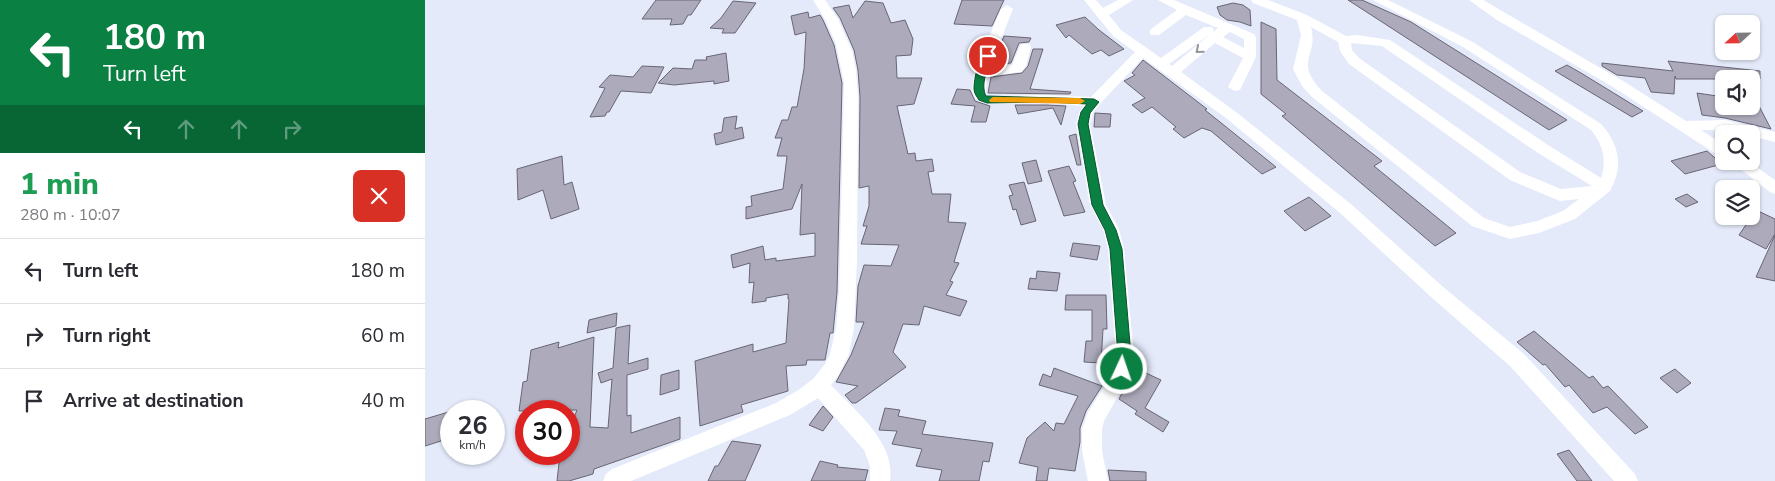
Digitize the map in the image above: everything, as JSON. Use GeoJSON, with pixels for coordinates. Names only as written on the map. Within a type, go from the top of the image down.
{"type":"FeatureCollection","features":[{"type":"Feature","properties":{"kind":"street"},"geometry":{"type":"LineString","coordinates":[[613,481],[619,476],[783,409],[807,395],[819,385],[831,373],[837,360],[844,333],[849,263],[851,104],[847,58],[841,38],[819,0]]}},
{"type":"Feature","properties":{"kind":"street"},"geometry":{"type":"LineString","coordinates":[[1090,0],[1117,33],[1231,115],[1346,209],[1436,291],[1517,360],[1628,481]]}},
{"type":"Feature","properties":{"kind":"street"},"geometry":{"type":"LineString","coordinates":[[1101,14],[1127,0]]}},
{"type":"Feature","properties":{"kind":"street"},"geometry":{"type":"LineString","coordinates":[[1164,0],[1185,10],[1250,57]]}},
{"type":"Feature","properties":{"kind":"street"},"geometry":{"type":"LineString","coordinates":[[1257,0],[1303,18],[1344,40],[1357,39],[1386,43],[1601,189]]}},
{"type":"Feature","properties":{"kind":"street"},"geometry":{"type":"LineString","coordinates":[[1303,18],[1307,35],[1300,69],[1307,83],[1317,94],[1478,222],[1510,234],[1539,227],[1569,215],[1601,189],[1612,173],[1612,156],[1604,135],[1595,127],[1467,44],[1379,0]]}},
{"type":"Feature","properties":{"kind":"street"},"geometry":{"type":"LineString","coordinates":[[1475,0],[1618,84],[1715,146]]}},
{"type":"Feature","properties":{"kind":"street"},"geometry":{"type":"LineString","coordinates":[[1007,9],[981,72],[979,91],[982,98],[987,100],[1094,102]]}},
{"type":"Feature","properties":{"kind":"street"},"geometry":{"type":"LineString","coordinates":[[1155,32],[1185,10]]}},
{"type":"Feature","properties":{"kind":"street"},"geometry":{"type":"LineString","coordinates":[[1167,68],[1216,31],[1234,29],[1250,36],[1250,57],[1235,87]]}},
{"type":"Feature","properties":{"kind":"street"},"geometry":{"type":"LineString","coordinates":[[1344,40],[1347,51],[1354,61],[1515,176],[1560,195],[1601,189]]}},
{"type":"Feature","properties":{"kind":"street"},"geometry":{"type":"LineString","coordinates":[[981,72],[1016,69],[1019,66],[1025,47]]}},
{"type":"Feature","properties":{"kind":"street"},"geometry":{"type":"LineString","coordinates":[[1098,481],[1092,451],[1092,428],[1095,418],[1117,382],[1125,356],[1115,244],[1111,230],[1098,205],[1083,124],[1085,112],[1143,51]]}},
{"type":"Feature","properties":{"kind":"street"},"geometry":{"type":"LineString","coordinates":[[1686,126],[1725,125],[1775,137]]}},
{"type":"Feature","properties":{"kind":"street"},"geometry":{"type":"LineString","coordinates":[[1750,170],[1775,188]]}},
{"type":"Feature","properties":{"kind":"street"},"geometry":{"type":"LineString","coordinates":[[819,385],[871,443],[877,453],[881,466],[880,481]]}},
{"type":"Feature","properties":{"kind":"building"},"geometry":{"type":"Polygon","coordinates":[[[656,0],[701,0],[683,24],[670,25],[672,19],[642,19],[656,0]]]}},
{"type":"Feature","properties":{"kind":"building"},"geometry":{"type":"Polygon","coordinates":[[[962,0],[1004,0],[992,26],[954,24],[962,0]]]}},
{"type":"Feature","properties":{"kind":"building"},"geometry":{"type":"Polygon","coordinates":[[[1348,0],[1362,0],[1411,22],[1567,120],[1549,130],[1348,0]]]}},
{"type":"Feature","properties":{"kind":"building"},"geometry":{"type":"Polygon","coordinates":[[[733,1],[756,3],[735,33],[722,33],[724,29],[710,28],[721,18],[733,1]]]}},
{"type":"Feature","properties":{"kind":"building"},"geometry":{"type":"Polygon","coordinates":[[[865,1],[883,3],[891,23],[905,20],[913,39],[911,55],[896,56],[897,78],[922,78],[914,104],[897,106],[908,154],[915,153],[916,161],[932,159],[934,171],[928,172],[932,194],[951,194],[948,222],[966,223],[954,262],[959,263],[950,281],[953,282],[946,295],[967,301],[960,316],[924,306],[919,325],[903,324],[893,352],[906,367],[856,403],[852,403],[845,395],[858,386],[836,382],[851,355],[864,322],[856,322],[858,286],[864,265],[891,266],[899,245],[861,244],[867,226],[863,226],[869,206],[869,186],[859,188],[860,97],[858,70],[854,50],[840,18],[833,8],[849,5],[853,18],[865,1]]]}},
{"type":"Feature","properties":{"kind":"building"},"geometry":{"type":"Polygon","coordinates":[[[1233,3],[1243,5],[1250,10],[1251,26],[1227,20],[1220,15],[1217,7],[1233,3]]]}},
{"type":"Feature","properties":{"kind":"building"},"geometry":{"type":"Polygon","coordinates":[[[808,12],[809,18],[820,15],[823,20],[834,45],[842,83],[837,292],[833,333],[830,333],[825,360],[807,360],[806,365],[786,366],[788,391],[741,405],[743,412],[700,426],[695,361],[753,344],[753,352],[786,343],[788,294],[752,303],[754,282],[749,283],[750,263],[733,268],[731,255],[763,246],[765,260],[776,258],[776,261],[815,256],[815,233],[800,235],[802,184],[792,209],[746,219],[746,207],[752,206],[751,196],[783,189],[787,156],[777,156],[782,138],[775,138],[782,120],[788,120],[792,107],[797,107],[804,69],[806,32],[795,35],[791,16],[808,12]]]}},
{"type":"Feature","properties":{"kind":"building"},"geometry":{"type":"Polygon","coordinates":[[[1085,17],[1124,49],[1109,56],[1101,50],[1092,54],[1069,35],[1066,38],[1056,25],[1085,17]]]}},
{"type":"Feature","properties":{"kind":"building"},"geometry":{"type":"Polygon","coordinates":[[[1261,22],[1276,29],[1277,80],[1382,161],[1374,166],[1456,233],[1435,246],[1282,116],[1286,114],[1261,94],[1261,22]]]}},
{"type":"Feature","properties":{"kind":"building"},"geometry":{"type":"Polygon","coordinates":[[[1004,36],[1031,38],[1029,42],[1019,43],[1011,63],[993,65],[1004,36]]]}},
{"type":"Feature","properties":{"kind":"building"},"geometry":{"type":"Polygon","coordinates":[[[1033,49],[1043,49],[1030,89],[1071,92],[1070,94],[988,93],[991,77],[1022,73],[1028,66],[1033,49]]]}},
{"type":"Feature","properties":{"kind":"building"},"geometry":{"type":"Polygon","coordinates":[[[726,53],[729,81],[714,84],[714,81],[674,85],[658,83],[673,68],[692,69],[695,60],[707,60],[706,57],[726,53]]]}},
{"type":"Feature","properties":{"kind":"building"},"geometry":{"type":"Polygon","coordinates":[[[1143,60],[1207,109],[1205,110],[1276,167],[1262,174],[1211,131],[1202,128],[1184,138],[1173,129],[1176,127],[1152,107],[1142,113],[1132,105],[1145,98],[1124,81],[1135,75],[1132,73],[1143,60]]]}},
{"type":"Feature","properties":{"kind":"building"},"geometry":{"type":"Polygon","coordinates":[[[1668,61],[1751,70],[1715,70],[1715,79],[1676,79],[1675,76],[1674,94],[1651,92],[1645,78],[1617,75],[1602,66],[1602,63],[1673,71],[1668,61]]]}},
{"type":"Feature","properties":{"kind":"building"},"geometry":{"type":"Polygon","coordinates":[[[1567,65],[1643,111],[1632,117],[1555,71],[1567,65]]]}},
{"type":"Feature","properties":{"kind":"building"},"geometry":{"type":"Polygon","coordinates":[[[642,66],[664,67],[651,93],[621,91],[605,116],[590,117],[605,88],[599,87],[610,75],[633,77],[642,66]]]}},
{"type":"Feature","properties":{"kind":"building"},"geometry":{"type":"Polygon","coordinates":[[[957,89],[970,90],[975,101],[990,106],[986,122],[971,122],[975,106],[951,104],[957,89]]]}},
{"type":"Feature","properties":{"kind":"building"},"geometry":{"type":"Polygon","coordinates":[[[1697,93],[1715,96],[1715,115],[1760,115],[1760,108],[1771,129],[1760,125],[1702,115],[1697,93]]]}},
{"type":"Feature","properties":{"kind":"building"},"geometry":{"type":"Polygon","coordinates":[[[1015,105],[1066,106],[1061,125],[1053,108],[1018,114],[1015,105]]]}},
{"type":"Feature","properties":{"kind":"building"},"geometry":{"type":"Polygon","coordinates":[[[1095,113],[1111,114],[1110,127],[1094,127],[1095,113]]]}},
{"type":"Feature","properties":{"kind":"building"},"geometry":{"type":"Polygon","coordinates":[[[737,116],[735,129],[742,127],[744,138],[716,145],[714,134],[722,132],[724,118],[737,116]]]}},
{"type":"Feature","properties":{"kind":"building"},"geometry":{"type":"Polygon","coordinates":[[[1076,134],[1081,165],[1077,165],[1069,136],[1076,134]]]}},
{"type":"Feature","properties":{"kind":"building"},"geometry":{"type":"Polygon","coordinates":[[[1707,151],[1715,158],[1715,166],[1685,174],[1671,161],[1707,151]]]}},
{"type":"Feature","properties":{"kind":"building"},"geometry":{"type":"Polygon","coordinates":[[[562,156],[564,185],[572,182],[579,209],[551,219],[543,190],[518,200],[517,169],[562,156]]]}},
{"type":"Feature","properties":{"kind":"building"},"geometry":{"type":"Polygon","coordinates":[[[1036,160],[1042,181],[1028,184],[1022,163],[1036,160]]]}},
{"type":"Feature","properties":{"kind":"building"},"geometry":{"type":"Polygon","coordinates":[[[1069,166],[1076,181],[1073,182],[1085,212],[1064,216],[1048,171],[1069,166]]]}},
{"type":"Feature","properties":{"kind":"building"},"geometry":{"type":"Polygon","coordinates":[[[1024,182],[1036,221],[1021,225],[1016,209],[1013,210],[1009,196],[1013,195],[1009,185],[1024,182]]]}},
{"type":"Feature","properties":{"kind":"building"},"geometry":{"type":"Polygon","coordinates":[[[1687,194],[1698,202],[1686,207],[1675,199],[1687,194]]]}},
{"type":"Feature","properties":{"kind":"building"},"geometry":{"type":"Polygon","coordinates":[[[1309,197],[1331,216],[1305,231],[1284,211],[1309,197]]]}},
{"type":"Feature","properties":{"kind":"building"},"geometry":{"type":"Polygon","coordinates":[[[1760,212],[1775,219],[1775,234],[1766,249],[1739,235],[1746,225],[1760,225],[1760,212]]]}},
{"type":"Feature","properties":{"kind":"building"},"geometry":{"type":"Polygon","coordinates":[[[1775,235],[1775,281],[1756,277],[1775,235]]]}},
{"type":"Feature","properties":{"kind":"building"},"geometry":{"type":"Polygon","coordinates":[[[1073,243],[1100,246],[1097,260],[1070,256],[1073,243]]]}},
{"type":"Feature","properties":{"kind":"building"},"geometry":{"type":"Polygon","coordinates":[[[1037,271],[1060,273],[1057,291],[1028,289],[1030,278],[1036,279],[1037,271]]]}},
{"type":"Feature","properties":{"kind":"building"},"geometry":{"type":"Polygon","coordinates":[[[1066,295],[1106,295],[1107,329],[1103,329],[1101,363],[1084,362],[1086,341],[1092,341],[1092,310],[1065,310],[1066,295]]]}},
{"type":"Feature","properties":{"kind":"building"},"geometry":{"type":"Polygon","coordinates":[[[617,313],[616,326],[587,333],[589,320],[617,313]]]}},
{"type":"Feature","properties":{"kind":"building"},"geometry":{"type":"Polygon","coordinates":[[[630,325],[628,364],[648,358],[648,369],[627,375],[627,416],[631,415],[631,433],[680,417],[680,439],[594,469],[593,474],[569,481],[557,481],[559,465],[580,465],[580,400],[521,400],[523,382],[527,381],[531,350],[559,342],[558,348],[594,337],[590,427],[608,428],[612,379],[601,383],[598,373],[613,368],[616,328],[630,325]]]}},
{"type":"Feature","properties":{"kind":"building"},"geometry":{"type":"Polygon","coordinates":[[[1534,331],[1589,378],[1593,376],[1603,388],[1608,386],[1648,427],[1635,434],[1607,407],[1593,413],[1569,385],[1565,387],[1545,364],[1543,365],[1517,342],[1534,331]]]}},
{"type":"Feature","properties":{"kind":"building"},"geometry":{"type":"Polygon","coordinates":[[[1054,368],[1102,386],[1086,411],[1080,428],[1080,442],[1075,471],[1049,468],[1047,481],[1036,481],[1038,467],[1019,463],[1027,438],[1045,422],[1054,431],[1056,423],[1064,424],[1078,396],[1039,385],[1043,374],[1051,377],[1054,368]]]}},
{"type":"Feature","properties":{"kind":"building"},"geometry":{"type":"Polygon","coordinates":[[[1135,368],[1161,380],[1145,408],[1169,422],[1163,432],[1135,414],[1137,411],[1119,399],[1135,368]]]}},
{"type":"Feature","properties":{"kind":"building"},"geometry":{"type":"Polygon","coordinates":[[[1675,369],[1691,383],[1677,393],[1660,378],[1675,369]]]}},
{"type":"Feature","properties":{"kind":"building"},"geometry":{"type":"Polygon","coordinates":[[[679,370],[679,389],[660,395],[661,375],[679,370]]]}},
{"type":"Feature","properties":{"kind":"building"},"geometry":{"type":"Polygon","coordinates":[[[823,406],[833,417],[823,431],[809,425],[823,406]]]}},
{"type":"Feature","properties":{"kind":"building"},"geometry":{"type":"Polygon","coordinates":[[[885,408],[900,410],[898,416],[926,421],[922,434],[993,443],[989,462],[983,461],[979,481],[939,481],[942,470],[916,466],[922,449],[892,444],[897,431],[879,430],[885,408]]]}},
{"type":"Feature","properties":{"kind":"building"},"geometry":{"type":"Polygon","coordinates":[[[440,415],[440,441],[425,446],[425,419],[440,415]]]}},
{"type":"Feature","properties":{"kind":"building"},"geometry":{"type":"Polygon","coordinates":[[[732,441],[761,445],[745,481],[708,481],[715,466],[718,466],[732,441]]]}},
{"type":"Feature","properties":{"kind":"building"},"geometry":{"type":"Polygon","coordinates":[[[1569,450],[1592,481],[1577,481],[1557,454],[1569,450]]]}},
{"type":"Feature","properties":{"kind":"building"},"geometry":{"type":"Polygon","coordinates":[[[820,461],[838,465],[837,467],[868,470],[865,481],[811,481],[820,461]]]}},
{"type":"Feature","properties":{"kind":"building"},"geometry":{"type":"Polygon","coordinates":[[[1108,470],[1146,472],[1146,481],[1110,481],[1108,470]]]}},
{"type":"Feature","properties":{"kind":"slow traffic"},"geometry":{"type":"LineString","coordinates":[[993,100],[1047,99],[1080,101]]}},
{"type":"Feature","properties":{"kind":"route"},"geometry":{"type":"LineString","coordinates":[[988,56],[981,72],[979,91],[982,98],[987,100],[1047,99],[1094,102],[1085,112],[1083,124],[1098,205],[1111,230],[1116,249],[1125,356],[1122,369]]}}]}
